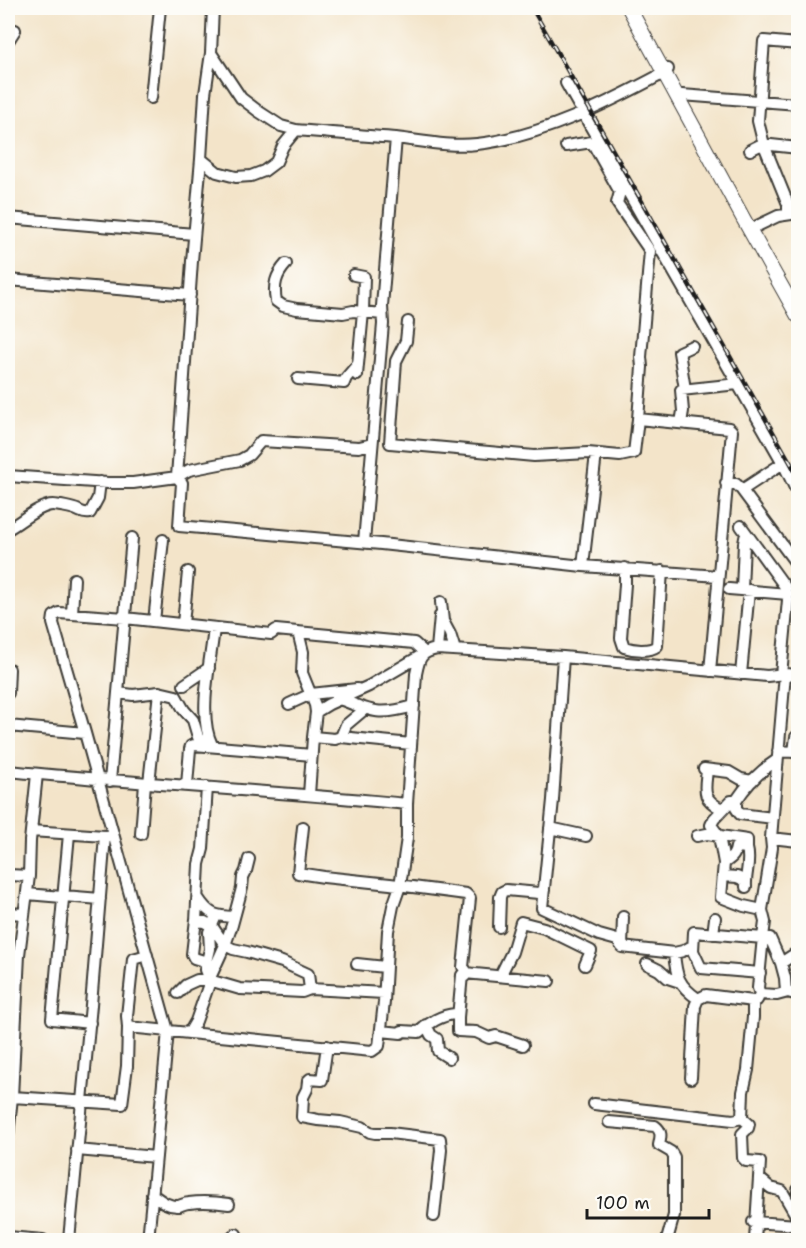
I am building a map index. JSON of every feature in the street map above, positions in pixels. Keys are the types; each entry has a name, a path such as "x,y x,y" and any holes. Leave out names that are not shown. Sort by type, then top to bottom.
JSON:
{"main road":[{"path":"629,8 749,220"},
{"path":"637,8 666,71 682,94 798,311"}],"street":[{"path":"151,98 160,8"},
{"path":"213,8 177,477 182,483 179,526 364,542 583,566 718,576"},
{"path":"8,41 15,30"},
{"path":"793,213 764,145 758,121 764,41 798,44"},
{"path":"211,53 241,98 281,126 296,130 439,143 475,144 507,139 540,129 591,110 666,71"},
{"path":"566,83 783,463 798,494"},
{"path":"682,94 798,104"},
{"path":"201,159 217,172 236,177 251,177 276,162 283,146 296,130"},
{"path":"364,542 396,138"},
{"path":"408,322 406,341 396,361 390,443 534,456 596,454 620,456 634,453 650,251 617,203 620,192 592,142 566,146"},
{"path":"750,150 764,145 798,148"},
{"path":"793,213 798,202"},
{"path":"749,220 793,213"},
{"path":"8,218 194,234"},
{"path":"286,264 276,277 275,285 276,301 283,306 324,312 343,313 353,310 382,314"},
{"path":"298,379 344,383 346,378 358,369 364,277 354,276"},
{"path":"8,280 190,296"},
{"path":"685,389 679,351 692,346"},
{"path":"681,423 681,390 738,384"},
{"path":"638,419 729,428 732,431 710,671"},
{"path":"8,476 133,483 177,477 189,470 240,460 249,455 261,441 359,447 372,444"},
{"path":"583,566 596,454"},
{"path":"742,490 783,463"},
{"path":"8,529 43,506 52,505 78,510 85,514 90,513 98,498 100,482"},
{"path":"726,483 736,484 742,490 798,566"},
{"path":"741,674 746,590 743,530 786,588 788,594 772,848 762,910 765,922 760,977 748,1070 742,1092 742,1118"},
{"path":"110,781 132,538"},
{"path":"154,621 163,540"},
{"path":"625,568 626,584 621,638 624,647 650,650 657,646 662,571"},
{"path":"183,624 188,572"},
{"path":"72,614 74,579"},
{"path":"729,589 788,594"},
{"path":"436,649 441,605 443,621 455,650"},
{"path":"148,1240 168,1031 109,835 98,780 53,623 54,616 59,613 271,634 276,630 414,643 423,654"},
{"path":"208,745 205,696 214,628"},
{"path":"298,632 303,652 302,673 316,712 309,795"},
{"path":"403,642 409,662"},
{"path":"316,712 364,688 428,650 436,649 563,657 767,676 798,675"},
{"path":"128,1027 372,1051 379,1046 388,931 395,885 402,873 408,838 407,804 416,674 423,654"},
{"path":"563,657 542,908 616,940 622,946 674,953 693,946"},
{"path":"184,686 209,668"},
{"path":"8,693 9,669"},
{"path":"289,704 311,694 364,688"},
{"path":"118,693 133,695 159,692 176,696 193,720 198,736 208,745"},
{"path":"141,834 159,692"},
{"path":"340,699 377,712 397,711 414,705"},
{"path":"341,737 346,725 365,709"},
{"path":"8,726 85,733"},
{"path":"313,737 335,739 341,737 411,744"},
{"path":"773,818 740,814 736,808 736,801 743,789 777,755 794,752 796,737 798,737"},
{"path":"187,786 191,746 195,745 312,755"},
{"path":"722,809 707,798 705,770 729,772 741,779 752,781"},
{"path":"8,771 407,804"},
{"path":"8,1136 13,973 27,894 37,774"},
{"path":"207,787 192,954 194,958 207,962"},
{"path":"736,801 730,801 711,825 719,836 724,863 721,897 762,910"},
{"path":"303,826 298,873 466,894 470,898 463,967 465,973"},
{"path":"550,828 586,836"},
{"path":"31,831 109,835"},
{"path":"69,834 52,1019 90,1023"},
{"path":"697,836 707,834 747,840 749,861 746,881"},
{"path":"69,1240 100,899 109,835"},
{"path":"771,838 798,841"},
{"path":"724,863 735,853 736,847 747,848"},
{"path":"189,1033 196,1021 209,980 225,945 249,858"},
{"path":"8,875 29,876"},
{"path":"723,876 737,877 746,881 768,876"},
{"path":"499,927 502,892 506,890 539,892 544,890"},
{"path":"27,894 100,899"},
{"path":"198,898 214,921 225,945 233,950 282,962 308,974 310,989"},
{"path":"8,913 24,914"},
{"path":"196,919 196,921 205,922 234,916"},
{"path":"622,946 623,917"},
{"path":"713,934 715,918"},
{"path":"209,980 205,970 214,921"},
{"path":"500,976 512,952 521,922 544,928 591,951 585,965"},
{"path":"568,940 576,924"},
{"path":"760,977 748,972 701,968 693,946 694,932 770,938 782,963 786,992"},
{"path":"782,963 798,952"},
{"path":"674,953 677,977 689,993 698,999"},
{"path":"10,1097 122,1104 127,1066 127,1016 133,959 147,955"},
{"path":"357,964 385,967"},
{"path":"647,964 668,978 680,982"},
{"path":"523,1045 496,1036 489,1038 476,1032 458,1031 462,975 465,976 465,973 549,981"},
{"path":"178,993 186,985 197,980 209,980 240,989 302,992 310,989 384,993"},
{"path":"690,1078 695,1005 698,999 706,995 756,998 786,992 798,995"},
{"path":"381,1031 418,1032 426,1025 447,1015 455,1014 458,1017"},
{"path":"426,1025 431,1035 437,1039 438,1051 449,1058"},
{"path":"327,1046 322,1080 310,1079 308,1081 303,1097 302,1117 340,1122 362,1127 370,1132 440,1139 441,1150 434,1216"},
{"path":"594,1104 733,1119 742,1118 749,1124 742,1134 742,1158 746,1161 760,1162 755,1240"},
{"path":"609,1122 655,1125 661,1133 659,1144 671,1152 674,1157 674,1215 667,1240"},
{"path":"77,1150 156,1157"},
{"path":"760,1179 771,1188 782,1191 797,1222"},
{"path":"797,1222 798,1190"},
{"path":"152,1194 161,1201 179,1206 187,1203 211,1202 229,1204"},
{"path":"755,1222 797,1222"},
{"path":"224,1240 229,1240 236,1234"},
{"path":"8,1237 43,1240"}],"railway":[{"path":"532,8 798,476"}]}
